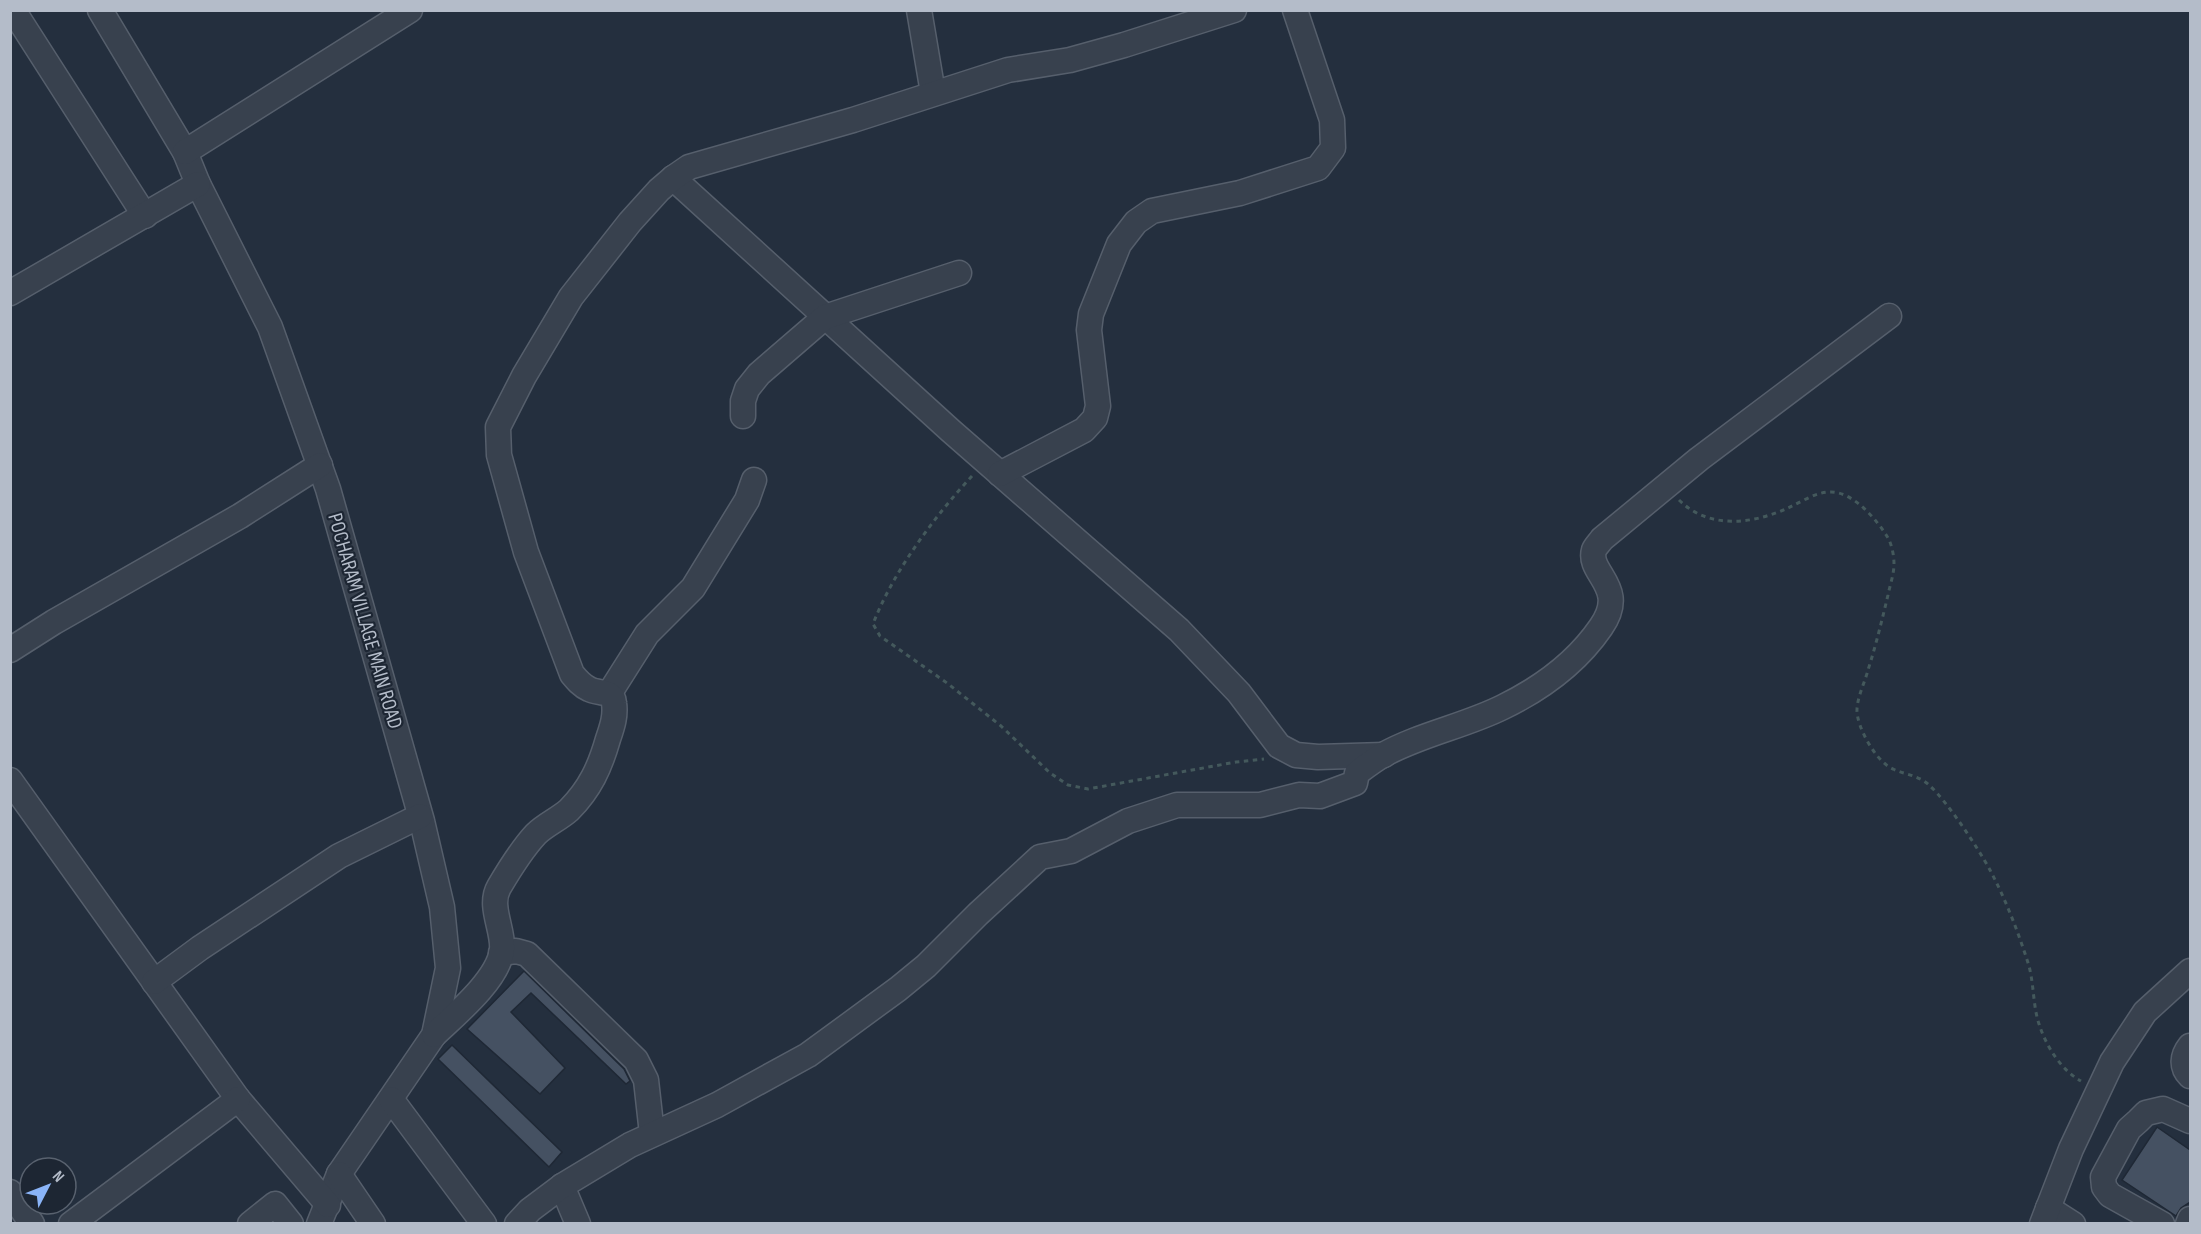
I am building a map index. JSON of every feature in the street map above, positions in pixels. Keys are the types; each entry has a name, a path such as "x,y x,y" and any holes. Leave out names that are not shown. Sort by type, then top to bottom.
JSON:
{"street":[{"path":"13,10 145,216"},
{"name":"POCHARAM VILLAGE MAIN ROAD","path":"100,10 185,152 198,184 270,327 328,489 420,816 442,907 448,968 435,1035 339,1174 323,1214"},
{"path":"185,152 410,10"},
{"path":"919,10 933,93"},
{"path":"435,1035 489,977 499,961 502,948 495,906 497,890 537,834 568,812 586,791 600,768 615,718 614,701 609,694 590,690 572,674 526,552 499,455 498,427 524,376 571,297 630,222 659,190 689,167 853,120 1008,70 1070,60 1234,10"},
{"path":"993,468 1084,430 1095,418 1098,406 1089,330 1091,314 1119,244 1136,222 1152,211 1240,194 1318,168 1333,148 1332,120 1295,10"},
{"path":"673,177 993,468 1179,630 1239,693 1279,746 1296,755 1318,758 1384,755"},
{"path":"10,293 198,184"},
{"path":"743,416 745,395 759,374 825,317 959,273"},
{"path":"517,1224 530,1209 562,1186 652,1134 717,1105 808,1055 926,966 1040,857 1071,851 1128,821 1177,806 1260,805 1299,795 1320,796 1354,783 1357,773 1384,755 1509,704 1539,687 1576,658 1607,619 1611,603 1610,591 1594,559 1594,550 1602,539 1664,487 1889,316"},
{"path":"10,650 54,622 240,516 320,465"},
{"path":"609,694 647,634 693,588 747,500 754,480"},
{"path":"10,780 323,1214"},
{"path":"154,982 209,942 339,856 420,816"},
{"path":"501,953 516,951 527,954 636,1060 646,1080 652,1134"},
{"path":"2073,1224 2045,1216 2071,1149 2112,1062 2145,1012 2190,971"},
{"path":"2190,1046 2184,1053 2183,1062 2190,1076"},
{"path":"71,1224 238,1099"},
{"path":"391,1099 484,1224"},
{"path":"2162,1224 2110,1195 2104,1187 2103,1177 2129,1129 2146,1113 2163,1109 2190,1121"},
{"path":"339,1174 373,1224"},
{"path":"562,1186 578,1224"},
{"path":"10,1192 32,1224"},
{"path":"250,1224 275,1204 291,1224"},
{"path":"2188,1224 2190,1219"}],"path":[{"path":"993,468 942,508 883,598 873,624 880,636 947,683 1001,726 1050,773 1068,785 1088,789 1236,762 1266,759"},
{"path":"1664,487 1688,509 1716,520 1726,521 1746,521 1773,514 1818,494 1832,491 1853,499 1871,515 1889,539 1894,566 1860,695 1857,710 1860,727 1872,748 1891,769 1918,777 1931,786 1990,869 2029,967 2039,1023 2047,1042 2058,1061 2072,1076 2099,1091"}],"building":[{"path":"524,971 624,1069 630,1081 626,1084 531,993 511,1012 565,1068 540,1094 467,1029"},
{"path":"452,1045 562,1152 549,1167 438,1059"},
{"path":"2157,1127 2190,1150 2190,1202 2181,1208 2176,1216 2122,1180"}]}
